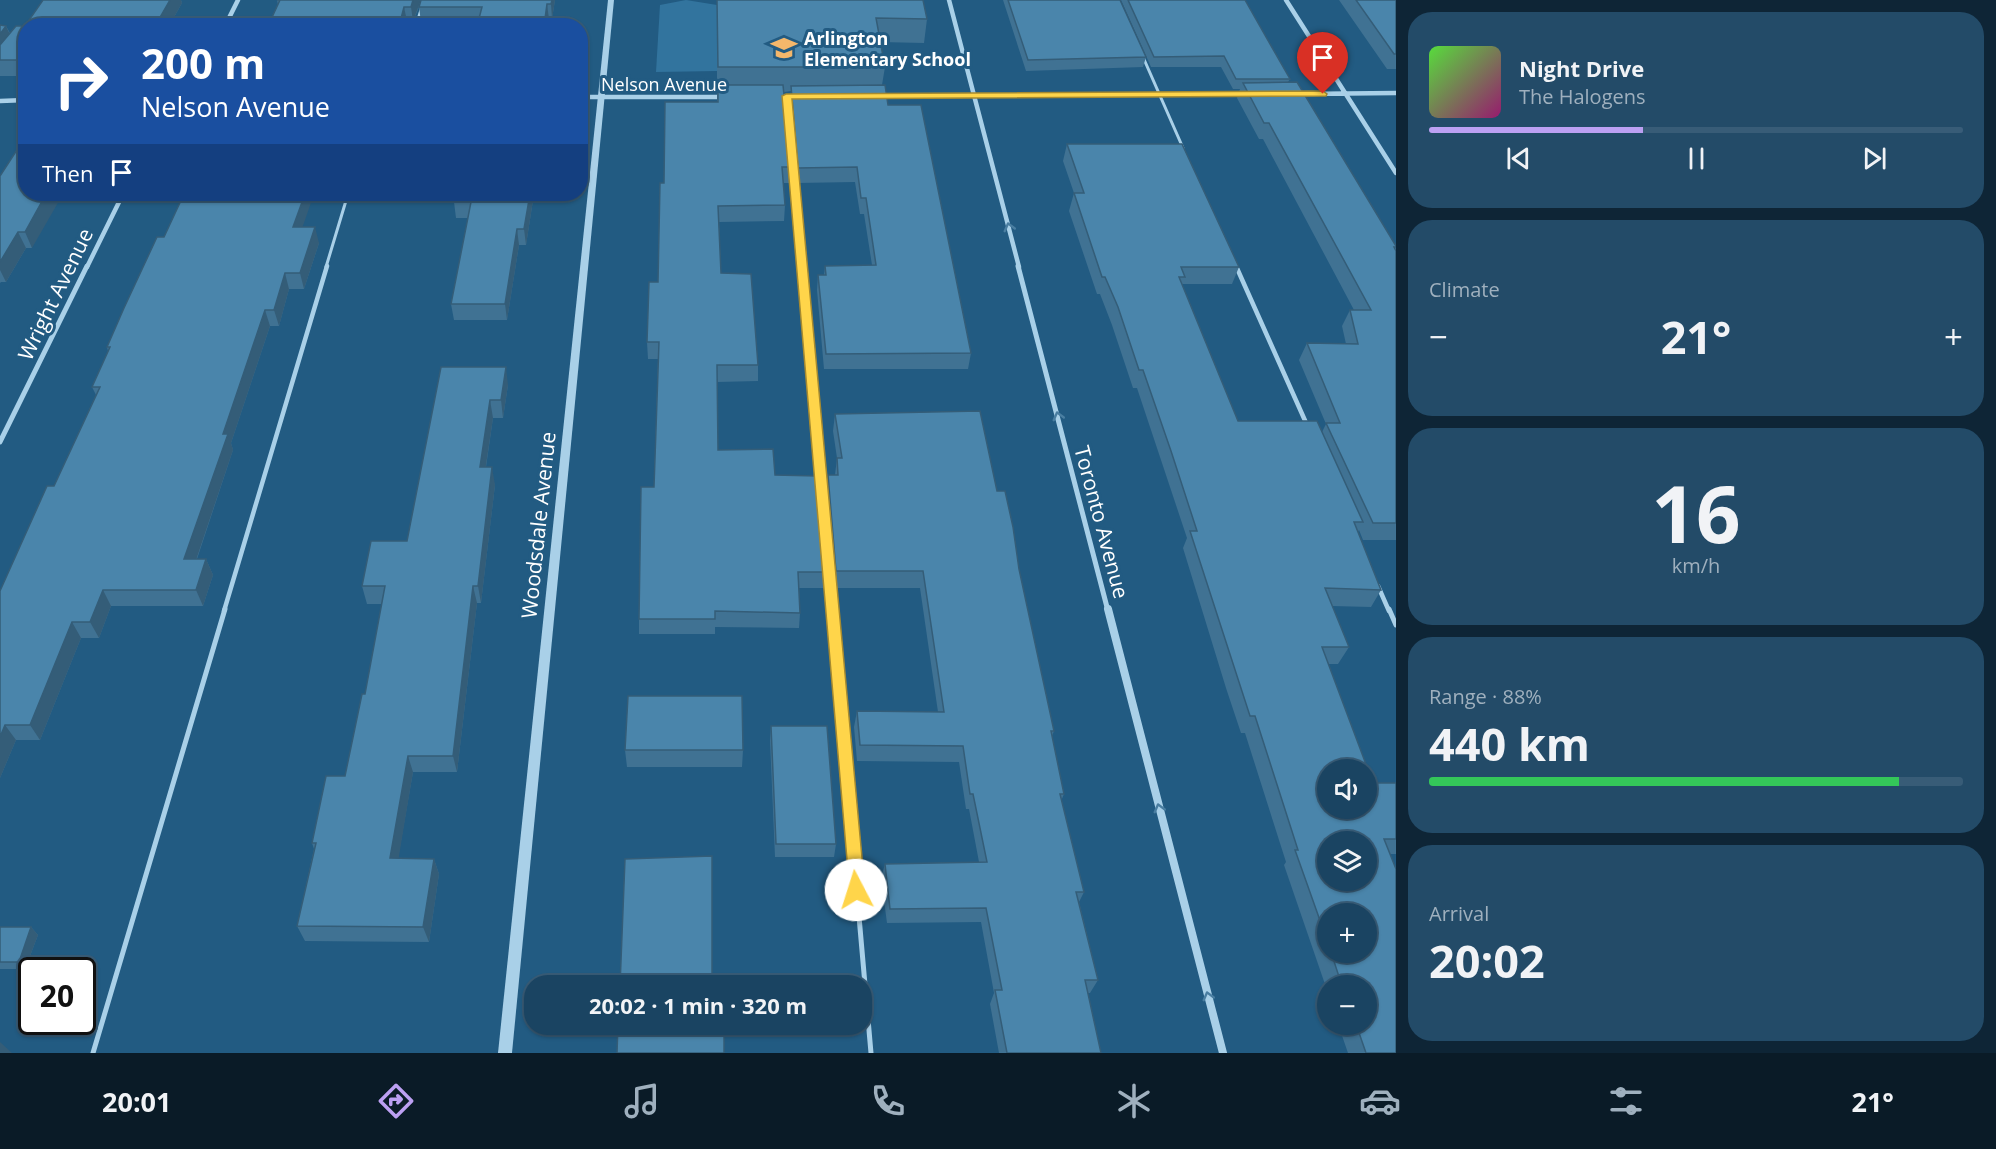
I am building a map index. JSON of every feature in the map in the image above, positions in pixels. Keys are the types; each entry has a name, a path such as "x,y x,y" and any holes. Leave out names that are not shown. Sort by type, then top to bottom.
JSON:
{"street":[{"path":"229,18 238,0"},
{"name":"Woodsdale Avenue","path":"505,1053 611,0"},
{"name":"Toronto Avenue","path":"949,0 1223,1053"},
{"path":"1286,0 1396,173"},
{"path":"1288,94 1396,93"},
{"path":"869,96 1253,94"},
{"path":"775,96 798,96"},
{"name":"Nelson Avenue","path":"588,98 729,97"},
{"path":"0,100 18,100"},
{"name":"Wright Avenue","path":"0,442 120,201"}],"lane":[{"path":"418,18 424,0"},
{"path":"1140,52 1184,149"},
{"path":"786,96 871,1053"},
{"path":"93,1053 346,201"},
{"path":"1232,257 1309,430"},
{"path":"1377,582 1396,625"}],"shaded area":[{"path":"686,0 717,5 717,71 656,72 660,5"}],"building":[{"path":"43,0 170,0 160,18 31,18"},
{"path":"280,0 413,0 411,7 404,7 401,18 272,18"},
{"path":"421,0 552,0 551,4 547,4 545,18 479,18 482,7 419,7"},
{"path":"717,0 923,0 927,19 876,18 885,67 718,67"},
{"path":"1008,0 1120,0 1146,57 1028,60"},
{"path":"1128,0 1245,0 1290,79 1236,79 1224,56 1154,57"},
{"path":"1356,0 1396,0 1396,54 1394,54"},
{"path":"0,25 6,26 0,34"},
{"path":"18,26 18,60 0,60 0,45"},
{"path":"1297,82 1396,246 1394,247 1396,251 1396,523 1373,523 1326,423 1340,423 1307,343 1358,344 1350,310 1371,310 1269,123 1264,123 1243,83"},
{"path":"718,85 783,85 791,167 782,167 785,205 718,206 721,273 751,274 758,365 717,365 718,450 773,449 775,475 818,476 827,572 798,572 800,613 715,611 715,619 639,619 641,487 654,487 659,342 647,342 649,282 658,282 660,183 664,183 665,102 718,102"},
{"path":"885,85 888,105 921,105 971,353 826,354 818,275 826,275 825,266 876,265 866,198 861,198 857,167 798,168 791,86"},
{"path":"1067,144 1182,144 1239,267 1181,267 1185,277 1179,277 1238,421 1317,421 1363,522 1354,522 1381,590 1325,588 1349,647 1322,647 1364,759 1317,759 1317,819 1377,819 1377,783 1396,783 1396,839 1384,839 1396,869 1396,1053 1366,1053 1360,1035 1377,1035 1377,975 1338,975 1335,963 1377,963 1377,903 1317,903 1317,912 1295,850 1298,850 1255,716 1250,716 1190,531 1197,531 1171,451 1143,370 1139,370 1118,307 1105,277 1102,277 1074,193 1084,193"},
{"path":"18,148 18,201 42,201 25,232 18,232 0,262 0,176"},
{"path":"181,201 302,201 293,227 315,227 300,273 285,273 274,310 265,310 223,434 228,434 184,559 206,559 196,590 103,590 90,622 72,622 30,725 5,725 0,737 0,591 47,486 54,486 100,387 92,387 124,308 157,237 164,237"},
{"path":"529,201 524,229 517,229 505,304 451,304 471,202 454,202"},
{"path":"441,367 506,367 501,400 490,400 480,467 492,467 478,586 473,586 453,756 408,756 390,858 434,859 423,927 297,926 316,843 312,843 326,776 345,776 362,694 365,694 385,586 362,586 371,541 407,541"},
{"path":"980,411 997,491 1005,491 1019,569 1054,731 1051,731 1064,794 1060,794 1084,892 1076,892 1098,980 1085,980 1101,1053 1007,1053 995,990 1002,990 986,908 890,909 885,864 987,862 973,794 970,794 963,746 860,745 857,711 944,712 923,571 836,571 828,475 838,475 837,458 842,458 835,414"},
{"path":"628,696 742,696 743,750 625,750"},
{"path":"771,726 827,726 836,844 776,844"},
{"path":"712,856 712,975 620,975 625,859"},
{"path":"0,927 31,927 18,962 0,962"},
{"path":"618,1035 724,1035 724,1053 617,1053"}],"place":[{"name":"Arlington Elementary School","path":"784,48"}],"route":[{"path":"856,890 786,96 1323,94"}]}
